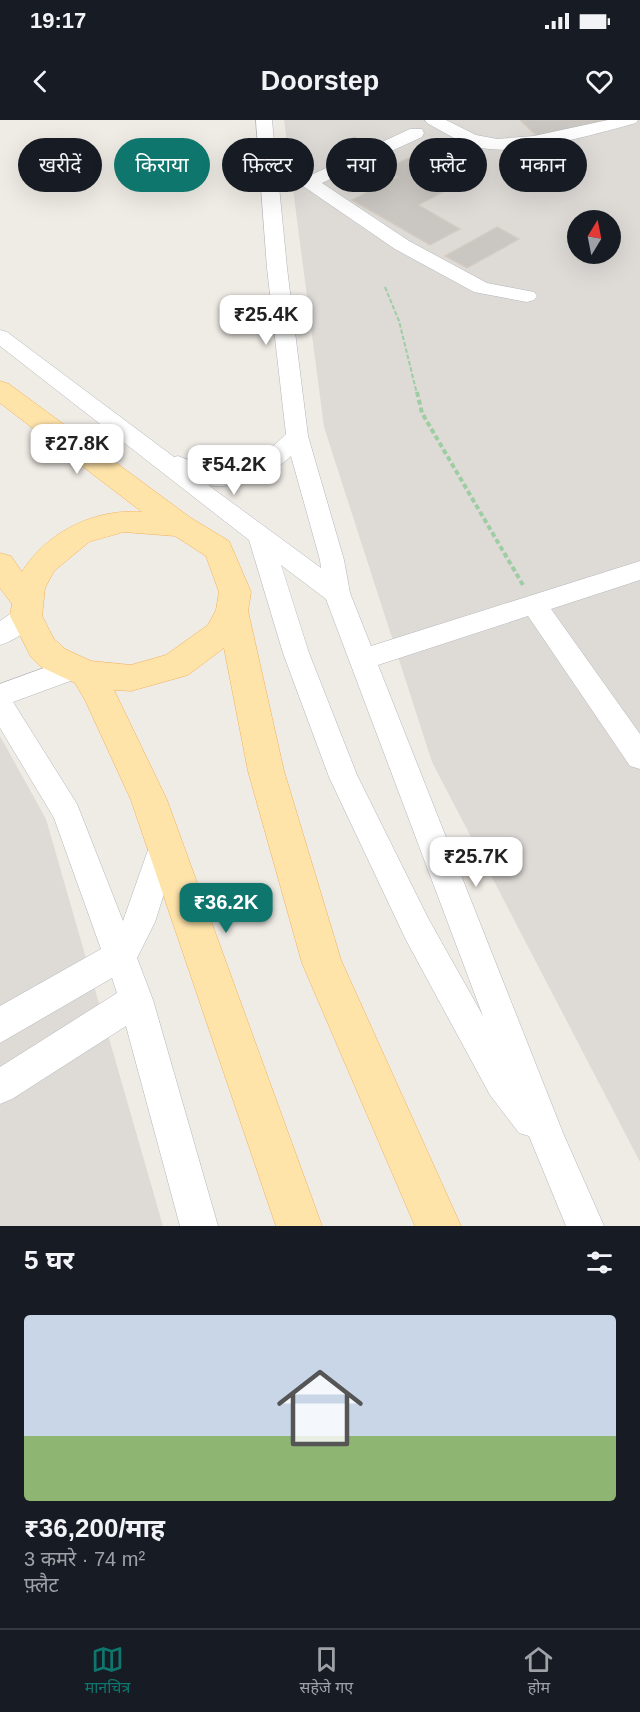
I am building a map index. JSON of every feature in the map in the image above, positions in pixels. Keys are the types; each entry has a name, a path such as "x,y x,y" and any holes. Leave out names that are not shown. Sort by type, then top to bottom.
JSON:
{"main road":[{"path":"0,390 181,526 218,549 235,592 232,611 219,634 176,666 131,678 80,671 53,658 42,648 27,609 0,564"},
{"path":"27,609 29,588 43,563 79,534 124,521 181,526"},
{"path":"232,611 266,771 322,963 438,1226"},
{"path":"80,671 99,693 149,800 299,1226"}],"street":[{"path":"264,120 266,138"},
{"path":"433,120 476,141 492,144 526,142 630,120"},
{"path":"314,180 416,134"},
{"path":"314,185 402,245 481,288 527,296"},
{"path":"270,192 297,436 332,560 337,593 548,1140 585,1226"},
{"path":"0,336 260,537 337,593"},
{"path":"155,454 197,473 224,478 256,469 276,458 297,436"},
{"path":"260,537 297,653 348,787 417,929 502,1083 548,1140"},
{"path":"364,658 640,570"},
{"path":"534,604 640,757"},
{"path":"0,635 27,609"},
{"path":"0,695 80,671"},
{"path":"0,704 67,813 136,1000 199,1226"},
{"path":"0,1026 121,955 139,922 164,846"},
{"path":"0,1087 136,1000"}],"path":[{"path":"385,287 399,321 422,413 534,604"}],"shaded area":[{"path":"284,120 640,120 640,1162 432,762 324,427 293,192 314,192 314,138 286,138"},
{"path":"0,736 46,819 163,1226 0,1226"}],"building":[{"path":"520,120 615,120 537,136"},
{"path":"409,158 409,192 443,192 418,205 460,229 430,245 352,200 368,192 397,192 397,164"},
{"path":"497,227 519,239 467,268 445,256"}]}
